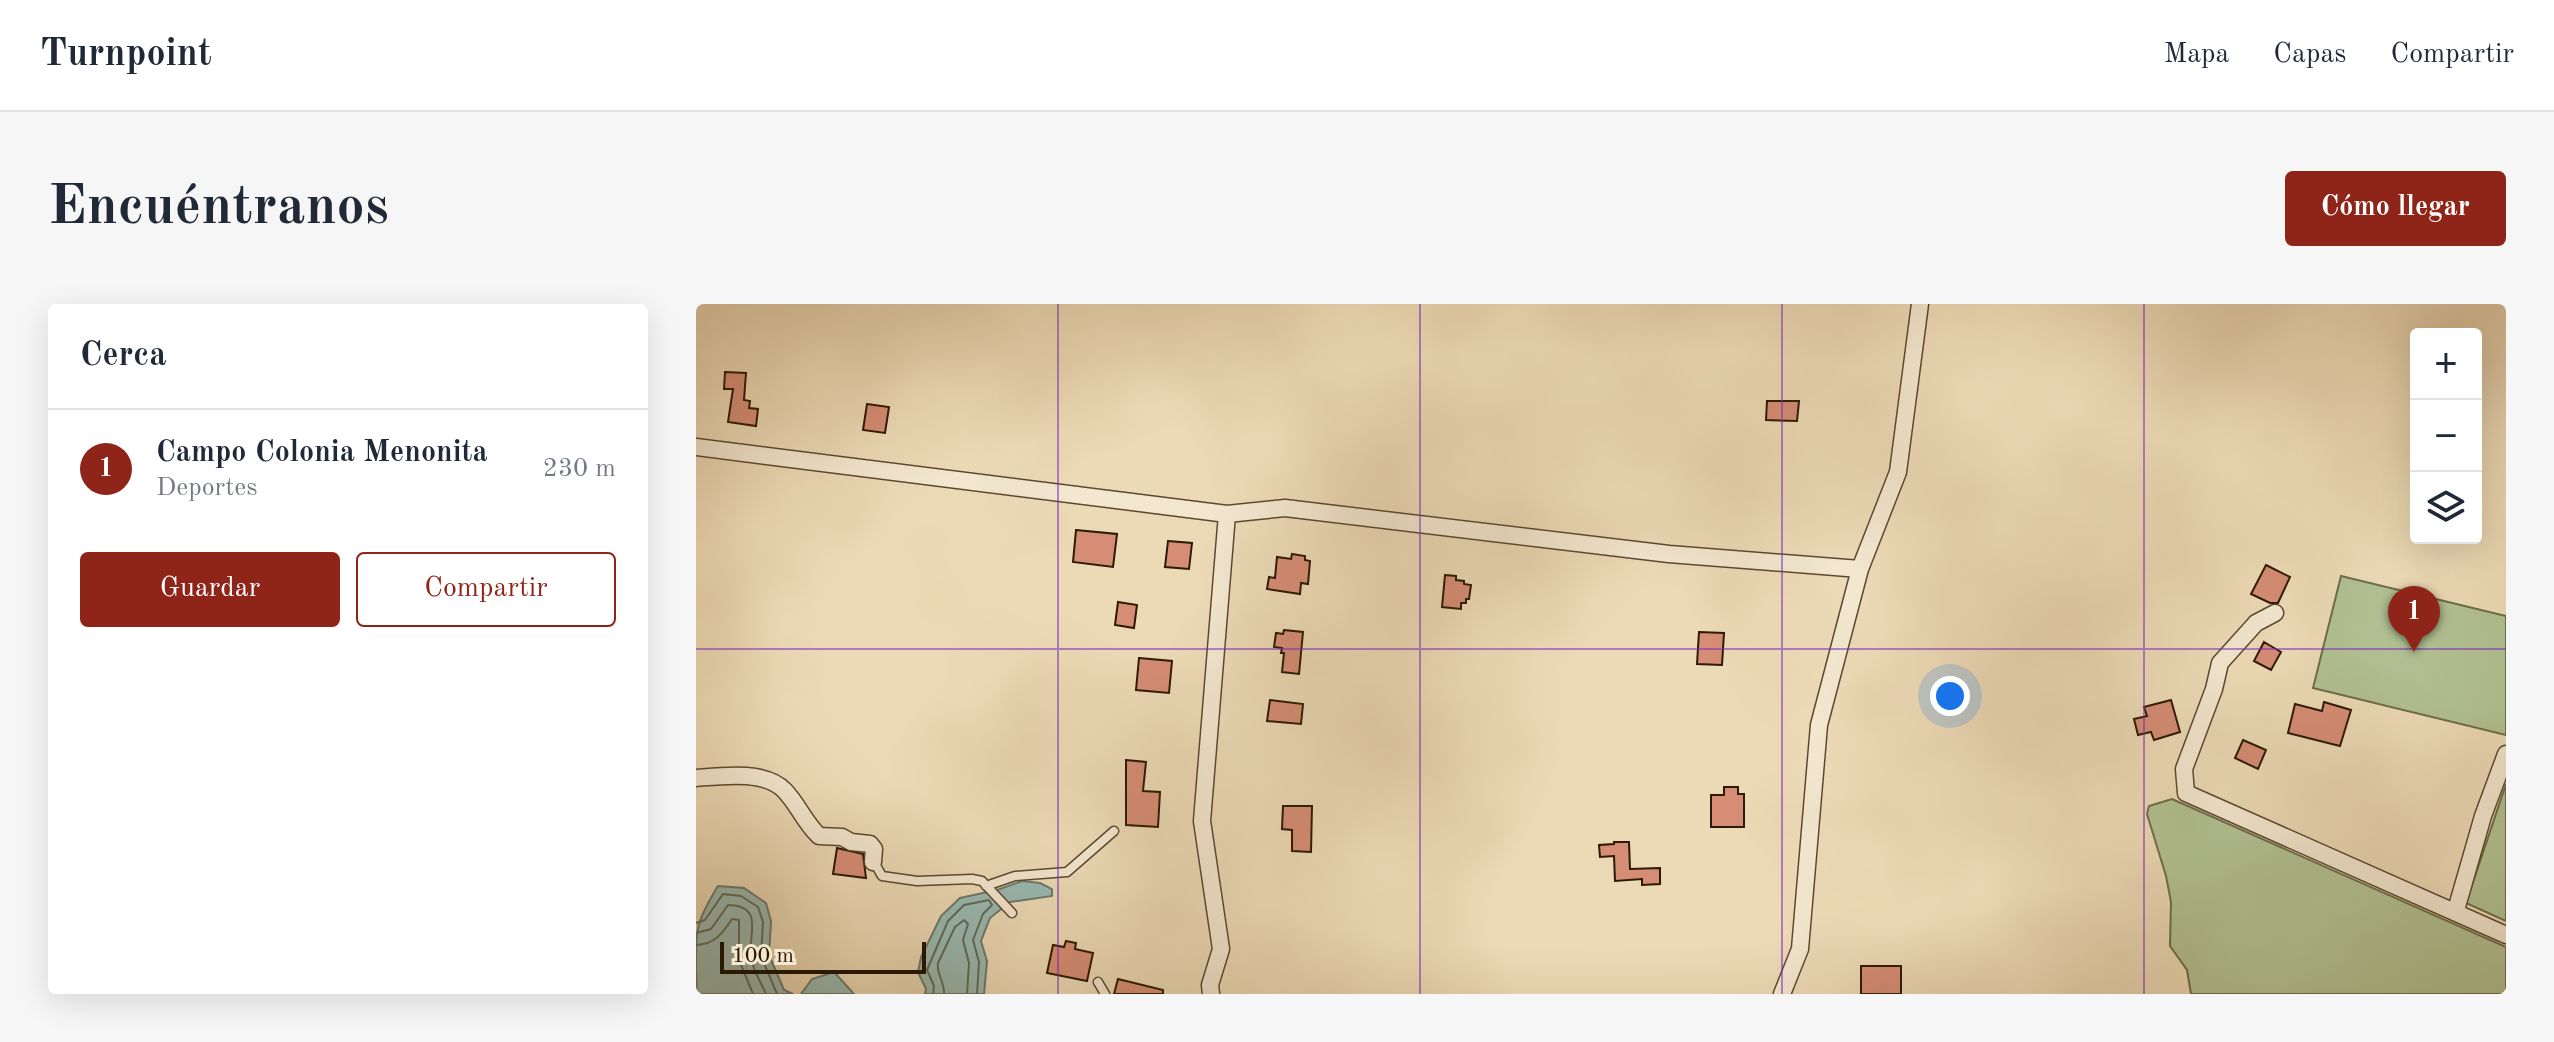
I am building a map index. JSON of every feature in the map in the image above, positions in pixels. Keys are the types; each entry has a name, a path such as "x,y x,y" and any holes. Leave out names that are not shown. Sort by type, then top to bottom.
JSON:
{"street":[{"path":"1782,994 1800,949 1819,725 1860,569 1898,472 1920,304"},
{"path":"696,447 1227,514 1285,508 1669,554 1860,569"},
{"path":"1211,994 1210,985 1221,949 1202,821 1227,514"},
{"path":"2275,613 2256,623 2220,663 2214,689 2184,769 2186,793 2456,910 2506,935"},
{"path":"2456,910 2483,816 2506,754"},
{"path":"696,778 760,777 782,787 806,823 819,836 842,837 851,842 870,844 874,849 873,862"}],"lane":[{"path":"988,888 1015,876 1067,872 1114,831"},
{"path":"873,862 882,876 917,881 982,881 1012,913"},
{"path":"1098,982 1105,994"}],"green space":[{"path":"2341,576 2506,616 2506,735 2313,688"},
{"path":"2506,784 2506,921 2466,903"},
{"path":"2172,799 2506,947 2506,994 2191,994 2187,970 2170,946 2171,902 2147,814 2149,806"}],"water":[{"path":"1022,881 1040,883 1052,889 1052,896 1010,902 990,918 981,941 987,961 984,994 925,994 926,989 918,972 921,957 941,916 960,898"},
{"path":"718,886 744,888 766,903 771,921 769,955 784,990 793,994 696,994 699,925"},
{"path":"834,972 854,994 801,994 812,979"}],"building":[{"path":"725,372 746,373 744,400 750,401 749,408 758,409 756,426 728,422 733,389 724,389"},
{"path":"1767,401 1799,401 1797,421 1766,420"},
{"path":"867,404 889,407 885,433 863,430"},
{"path":"1076,530 1117,534 1113,567 1073,562"},
{"path":"1168,541 1192,543 1189,569 1165,567"},
{"path":"1292,554 1305,556 1305,560 1310,561 1308,584 1301,583 1300,594 1267,589 1269,577 1275,578 1277,557 1291,559"},
{"path":"2266,565 2290,577 2278,603 2270,603 2251,594"},
{"path":"1445,575 1456,576 1456,580 1471,585 1469,599 1461,603 1461,609 1442,607"},
{"path":"1118,602 1137,605 1134,628 1115,625"},
{"path":"1284,630 1303,632 1299,674 1282,672 1284,653 1281,653 1282,648 1274,647 1276,633 1283,634"},
{"path":"1699,632 1724,633 1722,665 1697,664"},
{"path":"2264,642 2281,652 2271,670 2254,661"},
{"path":"1139,658 1172,661 1169,693 1136,690"},
{"path":"1270,700 1303,704 1301,724 1267,721"},
{"path":"2171,700 2180,732 2154,740 2151,732 2138,735 2134,719 2147,716 2144,707"},
{"path":"2324,702 2351,710 2340,746 2288,733 2295,704 2322,711"},
{"path":"2243,740 2266,750 2258,769 2235,758"},
{"path":"1126,760 1146,762 1143,791 1160,792 1158,827 1126,825"},
{"path":"1724,787 1738,787 1738,794 1744,794 1744,827 1711,827 1711,795 1724,795"},
{"path":"1283,806 1312,806 1311,852 1292,851 1292,830 1282,829"},
{"path":"1629,842 1630,869 1660,868 1660,884 1642,885 1642,879 1615,881 1614,856 1600,857 1599,845"},
{"path":"837,848 863,854 866,878 833,874"},
{"path":"1066,941 1076,943 1075,949 1093,953 1087,981 1047,973 1053,945 1064,947"},
{"path":"1861,966 1901,966 1901,994 1861,994"},
{"path":"1118,979 1163,990 1163,994 1114,994"}],"place":[{"name":"Campo Colonia Menonita","path":"2414,652"}]}
